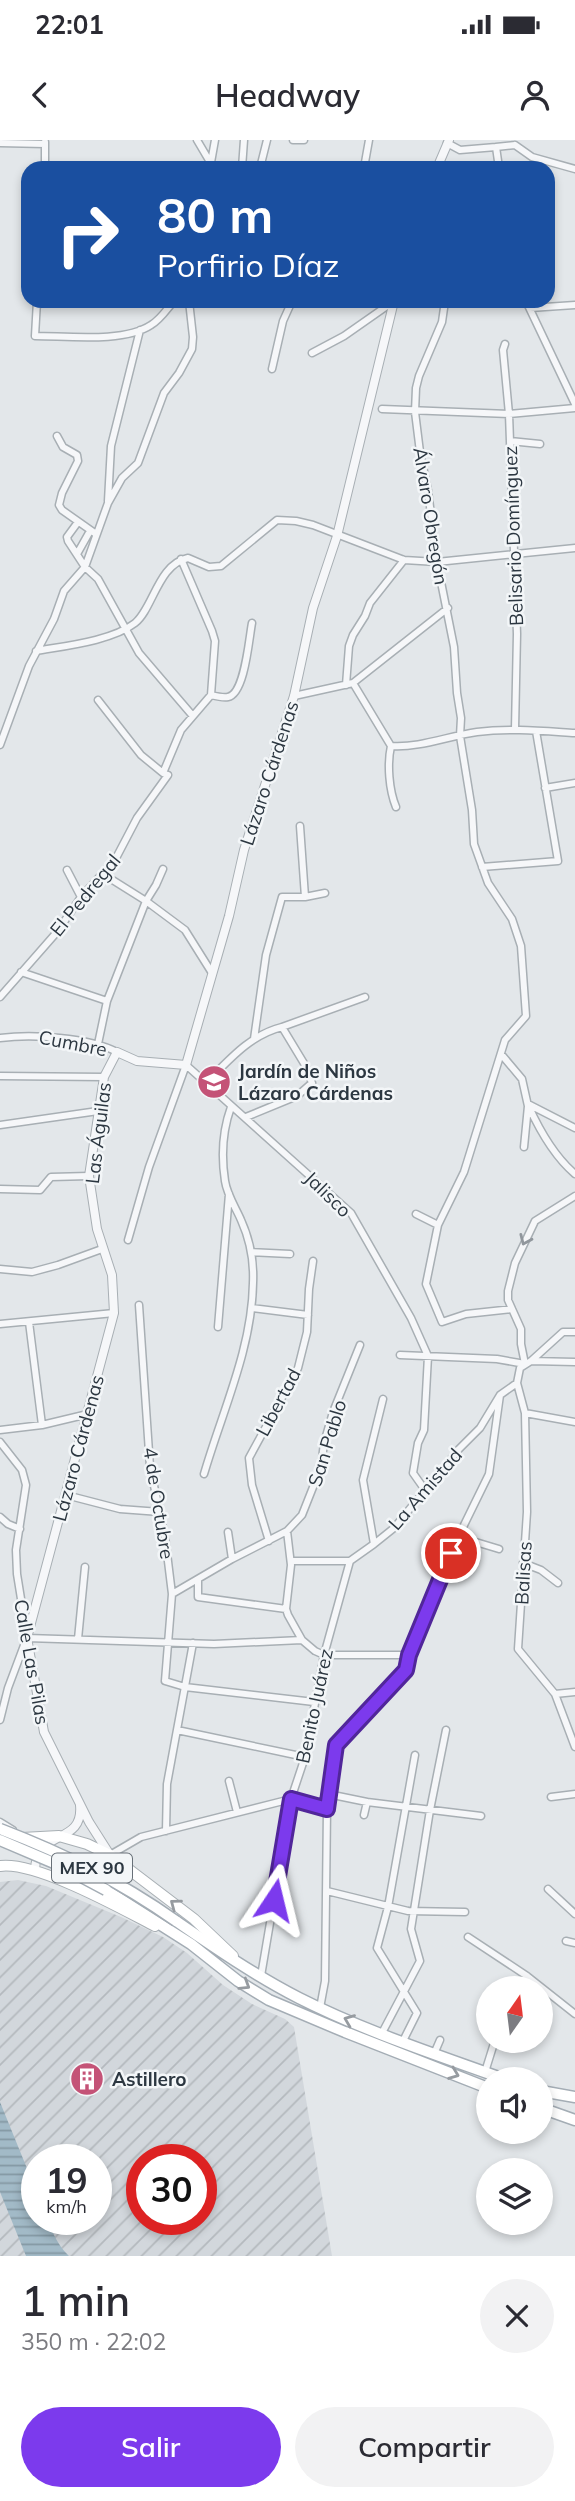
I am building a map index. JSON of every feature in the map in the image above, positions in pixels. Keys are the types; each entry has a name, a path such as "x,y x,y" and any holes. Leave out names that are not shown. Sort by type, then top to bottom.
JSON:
{"main road":[{"name":"MEX 90","path":"0,1829 54,1849 96,1870 244,1966"},
{"path":"0,1842 59,1836 87,1844 110,1855 194,1919 244,1966 299,1998 476,2069"},
{"name":"MEX 90","path":"0,1842 61,1866 191,1944"},
{"path":"4,1866 35,1870 108,1902 191,1944 238,1981 292,2011 476,2083"},
{"path":"292,2011 299,1998"},
{"path":"553,2093 575,2097"},
{"path":"553,2112 575,2120"}],"street":[{"path":"197,140 208,161"},
{"path":"211,161 215,140"},
{"path":"243,161 244,140"},
{"path":"262,161 267,140"},
{"path":"293,140 304,140"},
{"path":"365,161 369,140"},
{"path":"440,161 448,141 460,150 516,143 543,161"},
{"path":"0,143 45,142 45,161"},
{"path":"496,147 498,161"},
{"path":"555,164 575,169"},
{"path":"555,306 575,305"},
{"path":"37,308 35,336 97,336 141,330 153,324 167,308"},
{"path":"76,554 93,532 122,478 138,463 164,393 192,349 190,308"},
{"path":"272,369 283,321 289,308"},
{"path":"312,353 338,340 384,308"},
{"name":"Lázaro Cárdenas","path":"128,1240 149,1167 186,1065 229,916 244,850 294,696 313,608 337,536 392,308"},
{"name":"Álvaro Obregón","path":"445,308 442,322 419,376 415,412 437,562 454,647 461,718 460,736 472,810 474,844 488,883 512,919 521,946 526,1016 508,1034 464,1172 438,1226 426,1284 442,1322 466,1314 512,1309"},
{"path":"382,409 509,414 575,406 530,308"},
{"path":"108,503 111,446 141,330"},
{"name":"Belisario Domínguez","path":"505,344 503,349 509,414 517,634 515,729"},
{"path":"57,436 63,447 78,455 78,461 59,499 62,510 93,532"},
{"path":"510,441 540,444"},
{"path":"36,651 73,645 126,629 139,619 161,580 181,559 188,558 209,567 221,566 277,520 313,525 404,560 437,562 575,548"},
{"path":"78,522 67,537 76,554 103,587 139,653 192,715"},
{"path":"0,746 36,651 54,620 64,590 85,567 93,532"},
{"path":"181,559 215,641 211,695 228,698 236,693 243,677 252,622"},
{"path":"396,807 391,787 391,746 349,684 349,646 370,603 404,560"},
{"path":"294,696 349,684 448,608"},
{"name":"El Pedregal","path":"0,997 57,932 81,897 122,849 137,818 168,775 163,773 181,730 211,695"},
{"path":"98,700 141,755 163,773"},
{"path":"391,746 406,747 515,729 575,733"},
{"path":"482,867 558,861 536,731"},
{"path":"545,788 575,783"},
{"path":"300,827 305,897"},
{"path":"98,1044 107,1001 146,901 163,869"},
{"path":"67,870 81,897"},
{"path":"103,874 185,930 212,973"},
{"path":"254,1039 266,954 282,897 325,894"},
{"path":"21,972 107,1001"},
{"path":"206,1083 254,1039 365,997"},
{"path":"246,1117 297,1096 312,1083 305,1065 282,1027"},
{"name":"Cumbre","path":"0,1038 28,1035 98,1044 137,1061 186,1065"},
{"name":"Las Águilas","path":"104,1253 97,1229 89,1176 104,1077 117,1052"},
{"path":"501,1054 522,1079 528,1105 539,1130 565,1166 575,1174"},
{"name":"Jalisco","path":"186,1065 351,1213 411,1318 428,1356"},
{"path":"0,1076 104,1077"},
{"path":"528,1105 575,1128"},
{"path":"524,1147 528,1105"},
{"path":"204,1475 248,1335 252,1308 254,1280 251,1252 243,1224 225,1181 223,1129 231,1107"},
{"path":"0,1125 97,1111"},
{"path":"0,1189 40,1190 51,1177 89,1176"},
{"path":"218,1327 229,1192"},
{"path":"528,1362 520,1344 521,1329 508,1300 515,1263 530,1229 540,1216 575,1196"},
{"path":"416,1214 438,1226"},
{"path":"251,1252 290,1254"},
{"path":"0,1269 32,1272 104,1253"},
{"name":"Lázaro Cárdenas","path":"27,1638 114,1313 112,1275 104,1253"},
{"name":"Libertad","path":"269,1541 252,1485 249,1458 298,1368 307,1332 313,1261"},
{"name":"4 de Octubre","path":"139,1305 150,1467 160,1512 172,1594 165,1681 185,1687"},
{"path":"252,1308 308,1315"},
{"path":"0,1324 114,1313"},
{"path":"29,1322 42,1425"},
{"path":"320,2008 325,1981 327,1809 336,1745 406,1670 409,1655 443,1568 489,1474 500,1395 517,1383 520,1368 563,1332 575,1332"},
{"name":"San Pablo","path":"172,1594 287,1531 302,1515 321,1466 332,1412 360,1345"},
{"path":"400,1355 575,1362"},
{"path":"425,1490 412,1473 418,1443 424,1430 428,1356"},
{"name":"Balisas","path":"517,1383 525,1413 527,1512 518,1649 555,1694 575,1748"},
{"name":"La Amistad","path":"350,1561 394,1528 459,1449 480,1428 500,1395"},
{"path":"374,1544 363,1480 383,1399"},
{"path":"525,1413 575,1422"},
{"path":"0,1430 42,1425 88,1414"},
{"name":"Calle Las Pilas","path":"0,1442 22,1470 26,1485 16,1550 17,1574 44,1732 89,1822 110,1855"},
{"path":"66,1495 120,1509 160,1512"},
{"path":"0,1517 20,1529"},
{"path":"287,1531 291,1583 286,1609 302,1640 324,1655 409,1655"},
{"path":"228,1532 232,1559"},
{"path":"458,1537 499,1549"},
{"path":"291,1561 350,1561"},
{"name":"Benito Juárez","path":"261,1976 291,1799 305,1757 324,1655 350,1561"},
{"path":"523,1563 541,1570 558,1583"},
{"path":"78,1639 85,1567"},
{"path":"198,1580 198,1597 286,1609"},
{"path":"0,1720 4,1688 27,1638 168,1643 302,1640"},
{"path":"166,1831 167,1784 193,1643"},
{"path":"185,1687 314,1702"},
{"path":"555,1694 575,1692"},
{"path":"177,1730 305,1757"},
{"path":"382,2033 420,1961 412,1938 413,1911 446,1730"},
{"path":"403,2041 417,2012 377,1948 388,1907 415,1755"},
{"path":"229,1781 237,1812"},
{"path":"328,1794 367,1802 481,1816"},
{"path":"551,1797 575,1794"},
{"path":"35,1870 35,1858 39,1851 59,1836 73,1831 80,1821 79,1799"},
{"path":"110,1855 141,1837 291,1799 327,1809"},
{"path":"364,1815 367,1802"},
{"path":"0,1822 39,1851"},
{"path":"548,1889 575,1914"},
{"path":"327,1891 413,1911 465,1912"},
{"path":"468,1937 527,1976"},
{"path":"566,1941 575,1943"},
{"path":"553,1997 575,2014"},
{"path":"434,2054 440,2040"}],"shaded area":[{"path":"18,1880 46,1886 163,1937 187,1953 223,1985 252,2004 285,2019 294,2027 332,2256 69,2256 63,2251 25,2251 26,2256 0,2256 0,1882"}],"water":[{"path":"0,2102 21,2154 21,2235 54,2235 69,2256 26,2256 0,2192"}],"place":[{"name":"Jardín de Niños Lázaro Cárdenas","path":"214,1082"},
{"name":"Astillero","path":"87,2079"}],"route":[{"path":"274,1900 291,1799 327,1809 336,1745 406,1670 409,1655 451,1553"}]}
